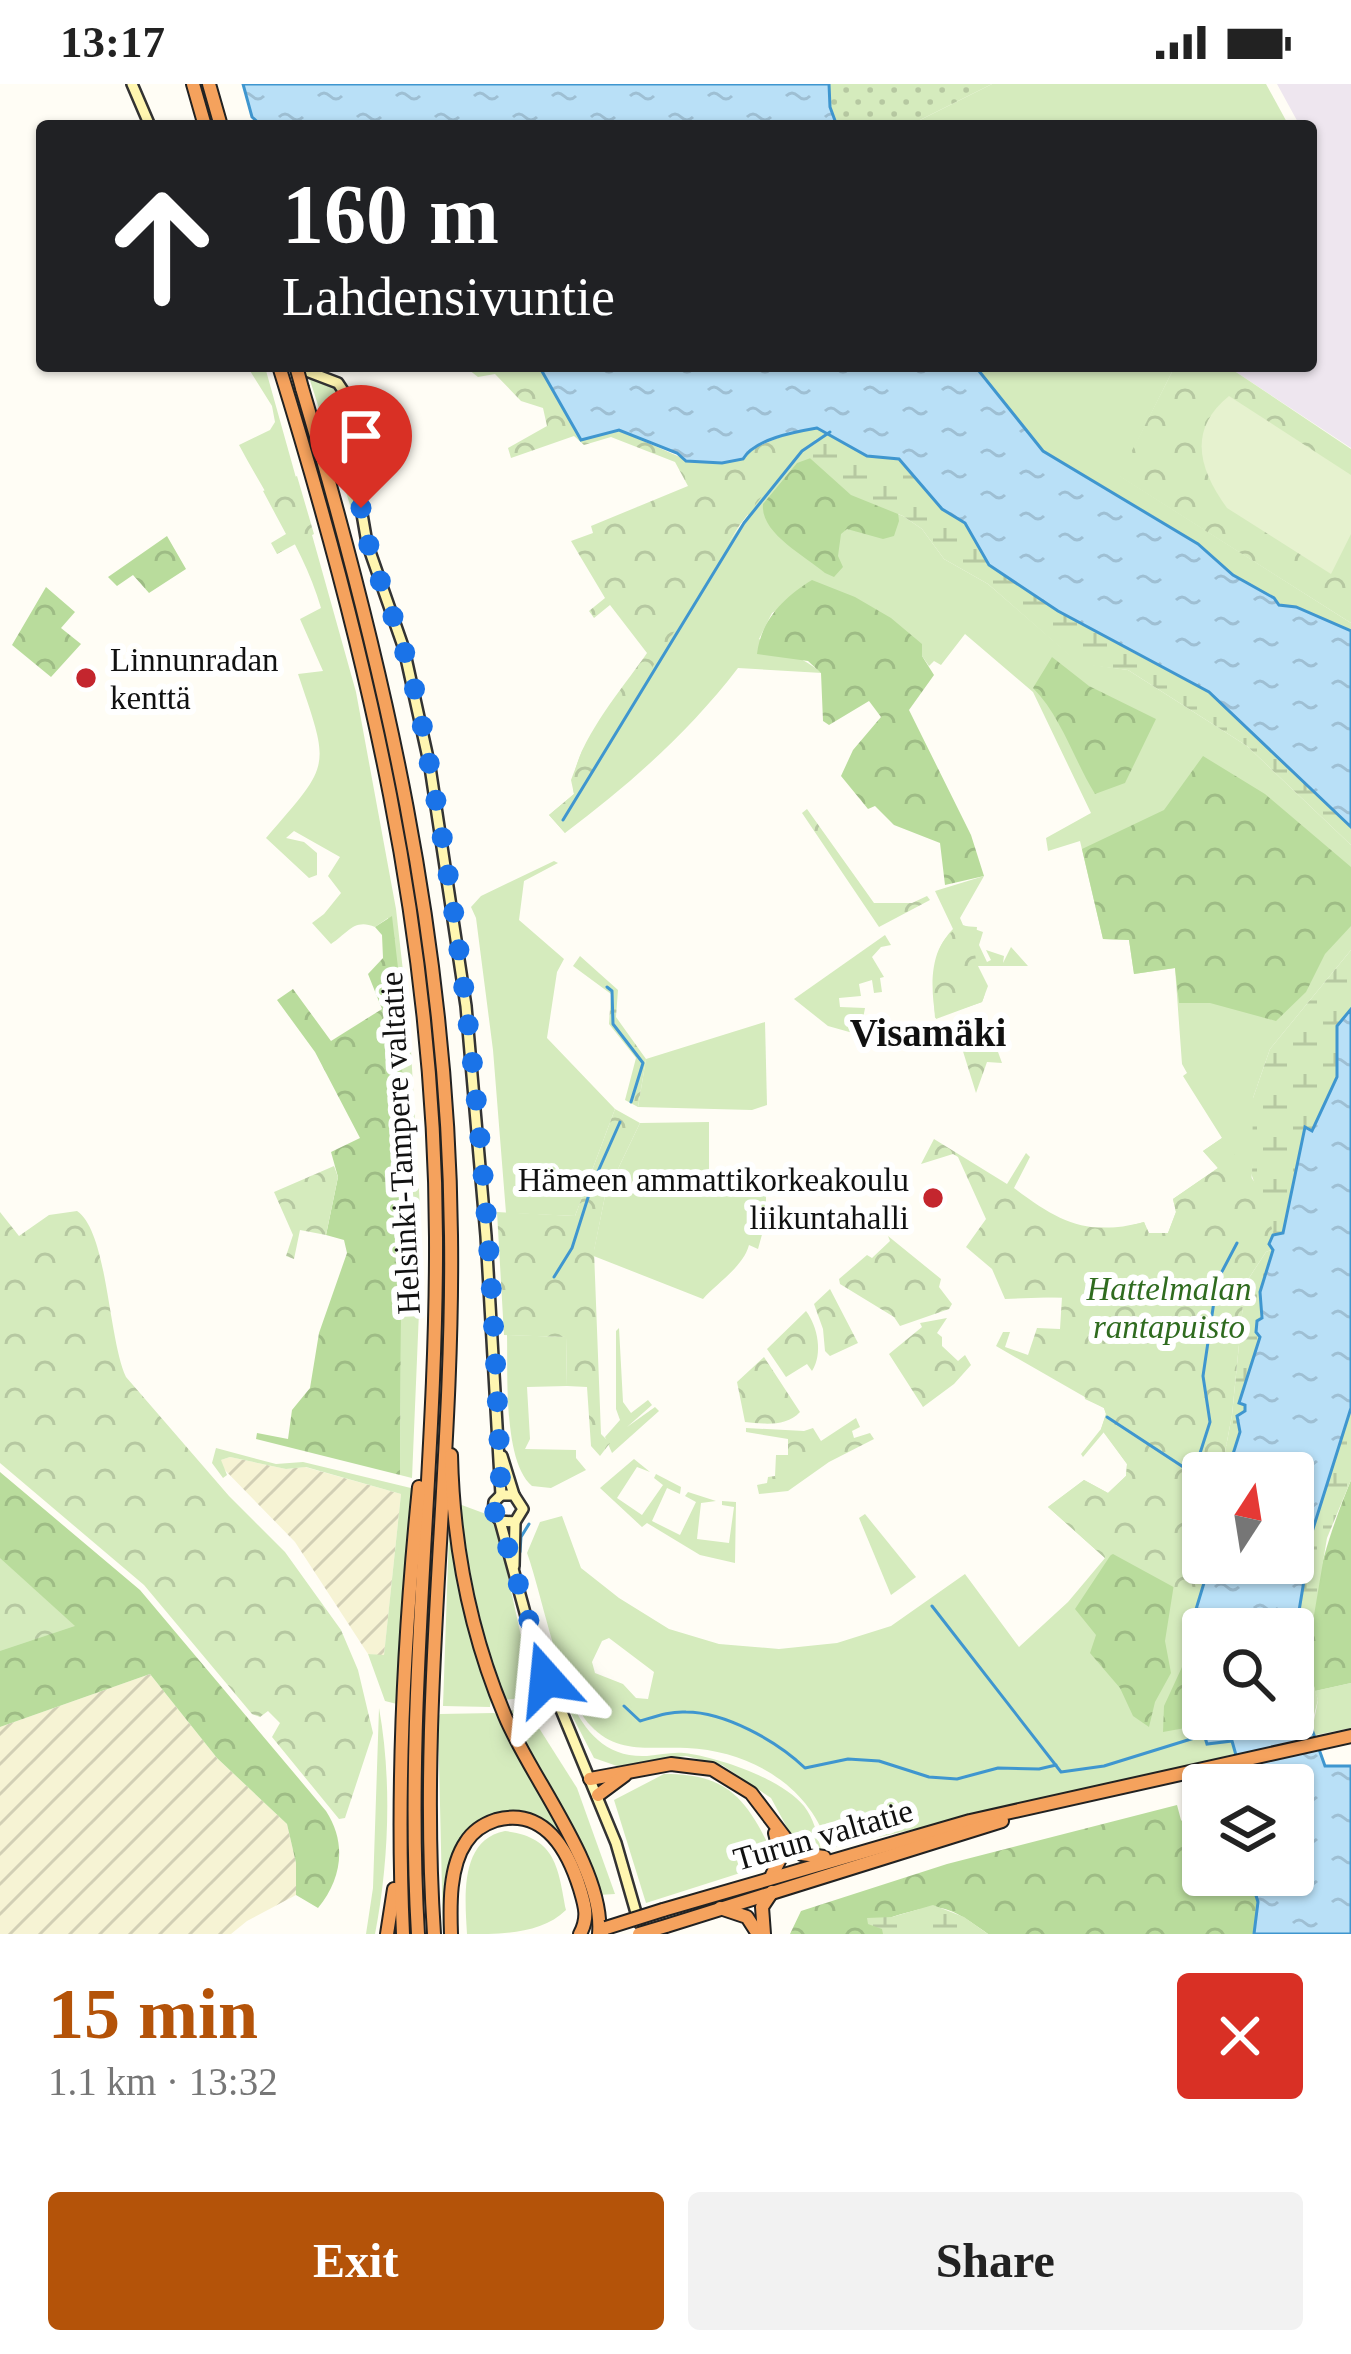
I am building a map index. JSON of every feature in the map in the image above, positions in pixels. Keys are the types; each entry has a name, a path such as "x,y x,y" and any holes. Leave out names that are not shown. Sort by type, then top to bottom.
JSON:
{"highway":[{"path":"193,84 204,120"},
{"path":"208,84 219,120"},
{"name":"Helsinki-Tampere valtatie","path":"295,372 375,644 407,791 428,920 449,1148 448,1394 430,1696 434,1934"},
{"name":"Helsinki-Tampere valtatie","path":"281,373 356,629 392,795 410,901 434,1149 436,1326 414,1776 418,1934"},
{"path":"448,1394 457,1534 480,1650 520,1749 578,1852 596,1925"},
{"path":"404,1934 399,1773 407,1607 430,1421"},
{"name":"Turun valtatie","path":"596,1925 970,1821 1345,1738"},
{"path":"590,1779 671,1764 712,1769 751,1793 795,1850 831,1858"},
{"path":"598,1795 625,1775"},
{"name":"Turun valtatie","path":"640,1934 1078,1798"},
{"path":"451,1934 453,1880 463,1846 488,1823 518,1818 542,1826 566,1853 586,1908 586,1922 596,1925"},
{"path":"772,1821 781,1854 772,1875"},
{"path":"387,1934 400,1865"},
{"path":"761,1934 763,1907 772,1892"},
{"path":"719,1908 747,1917 761,1934"}],"main road":[{"path":"133,84 148,120"},
{"path":"314,372 344,388 354,405 367,543 404,649 430,767 466,1006 500,1451 501,1495 493,1507 546,1679 623,1862 640,1934"},
{"path":"500,1451 514,1495 523,1506 515,1522 514,1572"},
{"path":"501,1495 514,1495"},
{"path":"500,1521 515,1522"}],"shaded area":[{"path":"1277,84 1351,84 1351,448 1236,372 1317,372 1317,120 1297,120"},
{"path":"230,1457 286,1469 305,1467 401,1494 384,1656 368,1654 295,1542 220,1465"},
{"path":"150,1674 217,1758 287,1824 296,1863 296,1895 231,1934 0,1934 0,1727"}],"green space":[{"path":"829,84 992,84 920,120 835,120"},
{"path":"992,84 1266,84 1286,120 920,120"},
{"path":"251,372 266,372 356,692 396,909 410,1033 420,1208 412,1478 400,1475 407,1217 400,985 388,918 375,927 356,926 331,944 312,923 341,893 328,876 340,857 294,831 286,838 304,842 317,853 317,875 309,878 266,838 314,778 319,748 298,674 323,671 300,619 321,608 314,587 239,445 270,430 275,422 272,406"},
{"path":"472,372 542,372 581,440 619,430 691,462 746,458 748,450 817,428 815,438 739,526 602,749 565,833 549,815 574,794 578,760 587,741 647,653 610,605 594,618 589,611 605,598 571,541 593,533 591,526 688,486 675,462 611,437 584,445 574,436 511,458 508,448 547,426 543,408 521,401 495,374 478,377"},
{"path":"980,372 1172,372 1120,476 1351,623 1351,631 1296,607 1279,605 1160,520 1043,451"},
{"path":"1172,372 1236,372 1351,449 1351,623 1119,476"},
{"path":"308,374 332,384 350,411 351,508"},
{"path":"1229,396 1351,475 1351,534 1331,574 1227,508 1217,493 1204,464 1203,436 1207,422"},
{"path":"817,428 830,432 815,440 872,505 922,529 944,559 988,584 1079,663 1128,670 1247,746 1351,845 1351,950 1270,1049 1253,1098 1255,1144 1223,1452 1182,1452 1182,1584 1204,1584 1196,1608 1182,1608 1182,1740 1206,1740 1207,1744 1232,1740 1238,1753 829,1848 820,1826 793,1790 755,1765 711,1751 624,1745 591,1726 561,1668 527,1553 540,1522 562,1516 581,1568 619,1598 669,1629 719,1644 779,1649 837,1643 891,1626 965,1574 1019,1647 1068,1602 1105,1558 1048,1507 1084,1480 1108,1493 1126,1476 1127,1464 1104,1432 1083,1457 1081,1454 1101,1429 1106,1414 1104,1408 1085,1399 1068,1298 1043,1297 1080,1227 1121,1228 1144,1222 1148,1233 1168,1233 1176,1212 1173,1199 1218,1168 1203,1151 1222,1138 1183,1076 1187,1073 1182,1064 1175,968 1134,974 1129,940 1103,939 1080,841 1048,851 1046,838 1091,813 1033,692 965,634 941,665 934,661 929,666 835,591 820,586 772,613 759,639 822,673 738,668 678,736 589,815 565,833 549,815 574,794 571,780 582,751 748,515 748,450","holes":["609,1638 654,1672 648,1699 636,1698 623,1684 595,1673 592,1662 602,1641"]},
{"path":"830,432 867,456 899,459 942,509 965,522 989,565 1132,652 1209,692 1351,827 1351,845 1247,746 1128,670 1079,664 988,584 944,559 922,529 851,495 802,451"},
{"path":"819,455 897,503 899,521 894,536 883,539 847,529 841,534 838,556 843,567 834,577 785,543 764,515 763,504 797,463"},
{"path":"297,476 314,534 277,554 271,543 286,534 263,491"},
{"path":"167,536 186,569 149,593 133,575 117,586 108,577"},
{"path":"812,580 855,597 922,644 922,656 934,675 909,710 971,835 984,876 945,885 940,843 894,825 875,806 868,809 841,776 853,750 881,717 869,701 829,725 823,721 821,673 808,661 757,654 763,630 776,611"},
{"path":"46,587 75,612 61,628 81,644 51,677 12,645"},
{"path":"1052,657 1089,686 1156,719 1125,783 1095,794 1059,725 1033,688"},
{"path":"1203,756 1265,794 1351,867 1351,926 1325,954 1306,992 1276,1021 1210,1003 1179,1003 1175,968 1134,974 1129,940 1103,939 1082,849 1164,810"},
{"path":"807,809 874,903 912,903 927,896 930,900 879,927 802,813"},
{"path":"558,863 524,881 519,920 564,959 557,972 547,1038 615,1109 575,1216 506,1213 493,1050 471,907 481,896"},
{"path":"984,876 960,918 963,925 983,932 979,945 987,962 991,960 986,950 1004,956 1003,963 1011,947 1028,966 978,966 988,986 982,1002 935,1018 936,959 953,929 935,891"},
{"path":"392,916 400,985 407,1217 400,1475 256,1439 257,1433 288,1439 292,1410 310,1388 319,1333 347,1253 344,1240 326,1235 338,1177 331,1152 360,1138 315,1052 277,1000 293,989 331,1041 382,1009 368,974 383,958 382,935 375,927"},
{"path":"963,926 977,927 975,957 984,996 982,1002 936,1019 933,979 937,953 952,932"},
{"path":"885,935 891,945 881,947 872,957 884,977 880,978 882,992 874,993 872,980 859,984 861,996 839,998 840,1007 865,1008 860,1035 828,1026 794,999"},
{"path":"1351,950 1351,1009 1337,1027 1337,1077 1311,1132 1304,1128 1283,1233 1273,1235 1252,1176 1253,1098 1270,1049"},
{"path":"580,956 618,990 616,1017 646,1059 638,1107 625,1100 636,1058 609,1024 611,994 573,966"},
{"path":"985,1016 1002,1063 987,1062 976,1093 956,1029"},
{"path":"765,1022 767,1105 752,1110 638,1107 646,1059"},
{"path":"615,1109 640,1123 605,1196 594,1251 601,1434 610,1443 600,1456 591,1446 587,1387 567,1386 566,1337 504,1335 497,1212 575,1216"},
{"path":"709,1122 709,1171 766,1177 766,1220 758,1249 749,1245 736,1267 703,1299 586,1253 594,1250 605,1196 640,1123"},
{"name":"Hattelmalan rantapuisto","path":"1222,1138 1259,1188 1274,1235 1269,1244 1273,1249 1245,1284 1225,1452 1182,1452 1182,1584 1205,1584 1201,1602 1113,1554 1105,1558 1048,1507 1084,1480 1108,1493 1126,1476 1127,1464 1101,1429 1104,1408 996,1346 1003,1332 1010,1332 1005,1347 1028,1355 1037,1328 1060,1329 1062,1297 1005,1299 992,1269 966,1247 986,1219 958,1157 953,1154 921,1164 934,1139 1007,1184 1026,1153 1030,1157 1014,1188 1045,1210 1090,1227 1144,1222 1149,1233 1168,1233 1176,1212 1173,1199 1218,1168 1203,1151"},
{"path":"334,1166 338,1177 326,1235 300,1230 294,1259 286,1256 293,1235 274,1192"},
{"path":"77,1211 95,1240 126,1377 229,1496 285,1552 341,1630 358,1670 373,1733 345,1818 339,1819 272,1737 280,1723 268,1711 260,1717 252,1714 144,1585 0,1463 0,1212 19,1236 49,1215"},
{"path":"888,1236 941,1279 939,1287 952,1304 949,1309 900,1326 894,1317 840,1284 839,1279 890,1241"},
{"path":"1273,1249 1260,1292 1261,1337 1240,1403 1245,1404 1245,1411 1233,1452 1225,1452 1245,1284"},
{"path":"830,1289 858,1343 830,1356 814,1304"},
{"path":"806,1311 818,1341 815,1364 812,1371 807,1364 786,1377 767,1349"},
{"path":"947,1318 937,1333 942,1346 958,1361 965,1355 971,1365 923,1407 889,1354 922,1327 920,1323"},
{"path":"619,1328 623,1402 631,1413 648,1400 652,1405 627,1427 655,1407 659,1411 612,1453 605,1437 620,1420 616,1409"},
{"path":"507,1335 566,1337 567,1386 527,1387 530,1439 525,1449 576,1450 586,1470 551,1488 532,1486 516,1458 509,1416"},
{"path":"764,1357 800,1412 781,1422 745,1422 737,1382"},
{"path":"1351,1408 1351,1480 1327,1538 1314,1618 1314,1608 1299,1608 1303,1584 1314,1584 1314,1525"},
{"path":"856,1418 860,1427 852,1431 854,1438 870,1433 874,1439 829,1462 788,1491 759,1494 757,1485 775,1476 776,1455 788,1455 788,1439 746,1432 746,1428 813,1428 821,1441"},
{"path":"216,1448 276,1464 303,1462 415,1489 397,1704 385,1701 368,1654 384,1655 401,1494 306,1467 286,1469 230,1457 221,1460 227,1475 223,1478 212,1463"},
{"path":"634,1459 650,1472 637,1467 617,1498 642,1515 663,1485 654,1478 656,1474 681,1487 680,1494 667,1488 652,1521 680,1535 696,1502 685,1496 688,1492 716,1501 701,1503 697,1539 729,1543 734,1507 722,1501 736,1502 735,1563 700,1555 647,1523 642,1527 600,1488"},
{"path":"0,1472 140,1590 326,1811 337,1836 339,1861 318,1908 296,1895 296,1863 287,1824 217,1758 150,1674 0,1727"},
{"path":"1351,1480 1351,1683 1315,1691 1313,1608 1332,1529"},
{"path":"459,1504 486,1514 497,1527 521,1636 523,1698 504,1700 477,1603"},
{"path":"450,1505 492,1694 490,1707 443,1706"},
{"path":"865,1514 916,1577 891,1595 859,1518"},
{"path":"1180,1546 1165,1641 1171,1673 1155,1702 1149,1727 1133,1716 1120,1688 1090,1653 1096,1635 1075,1609 1112,1553"},
{"path":"0,1558 75,1626 0,1651"},
{"path":"1182,1667 1182,1729 1163,1732 1164,1706"},
{"path":"1351,1683 1351,1728 1314,1735 1315,1691"},
{"path":"570,1699 590,1733 620,1753 698,1755 781,1787 807,1811 821,1849 796,1844 771,1798 722,1765 686,1756 617,1766 594,1758 565,1702"},
{"path":"525,1706 577,1788 615,1894 598,1895 507,1712"},
{"path":"379,1708 386,1763 386,1850 375,1934 366,1934 373,1888"},
{"path":"494,1713 501,1717 564,1832 558,1835 520,1814 466,1836 448,1934 443,1934 438,1718 440,1714"},
{"path":"664,1774 700,1777 738,1798 766,1840 759,1867 646,1903 614,1800"},
{"path":"1177,1805 1182,1821 1182,1896 1256,1896 1254,1934 988,1934 952,1911 933,1908 892,1917 883,1934 790,1934 801,1911 947,1864"},
{"path":"505,1831 545,1847 557,1868 566,1910 533,1928 467,1934 466,1888 472,1858 490,1837"},
{"path":"933,1905 964,1917 988,1934 883,1934 882,1929 868,1924 867,1918 892,1917"}],"water":[{"path":"243,84 829,84 835,120 255,120"},
{"path":"542,372 980,372 1043,451 1198,544 1233,575 1279,605 1296,607 1351,631 1351,827 1209,692 1058,611 989,565 965,523 942,509 899,459 867,456 817,428 776,438 756,446 743,459 722,463 686,461 619,430 581,440"},
{"path":"1351,1009 1351,1408 1314,1526 1314,1452 1234,1452 1240,1432 1237,1416 1245,1411 1239,1403 1260,1337 1256,1332 1262,1318 1260,1292 1273,1250 1269,1244 1273,1235 1283,1233 1305,1127 1312,1131 1337,1077 1337,1026"},
{"path":"1204,1584 1303,1584 1299,1608 1196,1608"},
{"path":"1314,1735 1325,1766 1351,1766 1351,1934 1254,1934 1256,1896 1314,1896 1314,1764 1238,1764 1232,1741 1207,1744 1206,1740 1314,1740"}],"waterway":[{"path":"563,820 744,523 802,451 830,432"},
{"path":"607,987 612,991 613,1024 643,1063 631,1102"},
{"path":"554,1277 572,1248 592,1185 620,1122"},
{"path":"1200,1452 1210,1422 1203,1376 1217,1281 1237,1243"},
{"path":"1107,1417 1182,1466"},
{"path":"520,1552 521,1537 529,1524"},
{"path":"932,1606 1061,1772 1104,1766 1188,1740"},
{"path":"624,1706 640,1721 680,1712 717,1717 765,1738 805,1768 848,1759 879,1761 929,1777 957,1779 998,1768 1056,1765"}],"place":[{"name":"Linnunradan kenttä","path":"86,678"},
{"name":"Hämeen ammattikorkeakoulu liikuntahalli","path":"933,1198"}],"district":[{"name":"Visamäki","path":"928,1032"}],"route":[{"path":"361,508 367,543 404,649 430,767 466,1006 486,1236 500,1451 501,1495 493,1513 500,1521 546,1679"}]}
